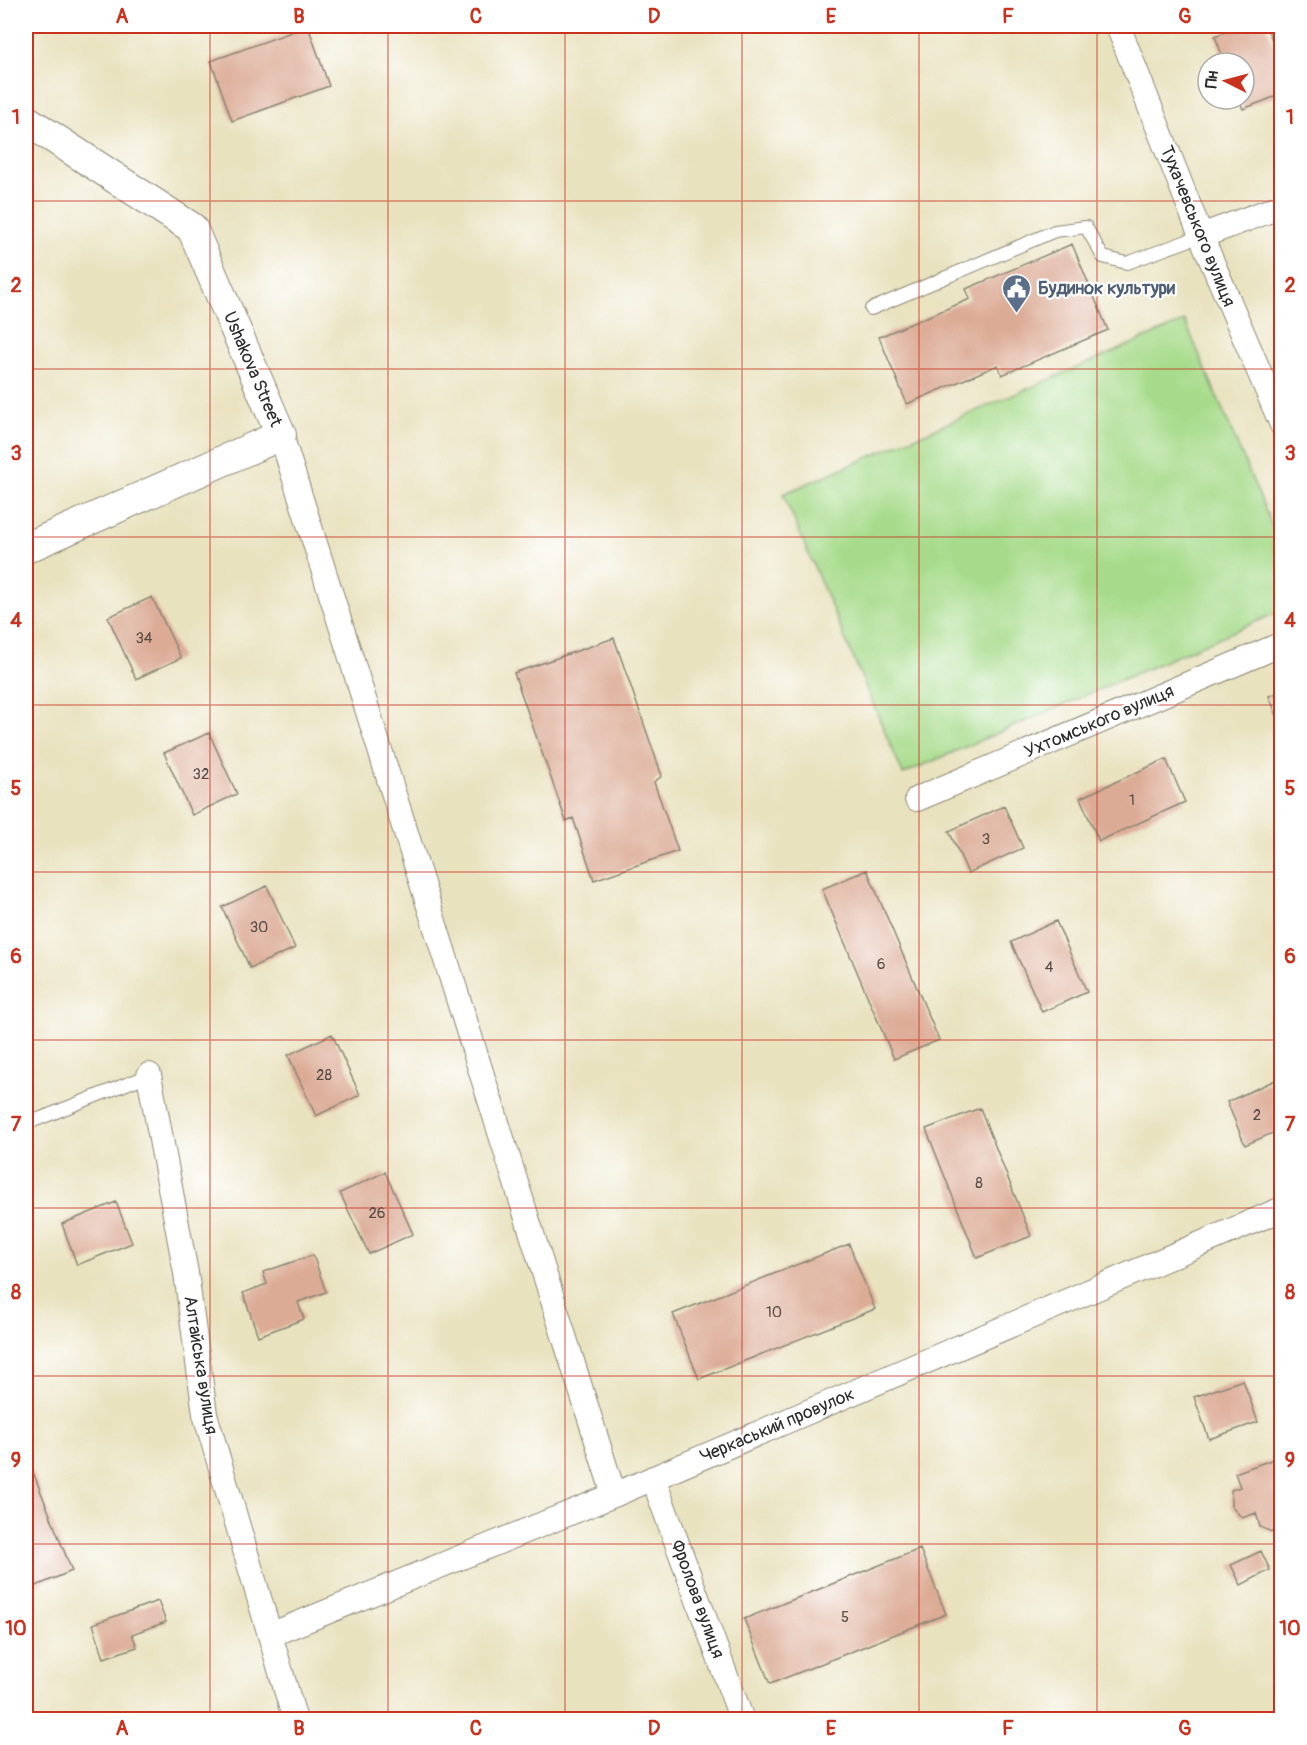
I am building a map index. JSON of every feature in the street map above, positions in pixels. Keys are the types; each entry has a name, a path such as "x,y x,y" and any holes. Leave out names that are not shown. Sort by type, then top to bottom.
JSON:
{"street":[{"name":"Тухачевського вулиця","path":"1118,26 1201,236 1281,425"},
{"name":"Ushakova Street","path":"26,120 192,228 281,435 26,548"},
{"path":"1201,236 1281,206"},
{"path":"281,435 614,1495"},
{"name":"Ухтомського вулиця","path":"917,799 1281,644"},
{"name":"Алтайська вулиця","path":"149,1075 186,1273 205,1414 295,1719"},
{"name":"Черкаський провулок","path":"270,1635 614,1495 1281,1209"},
{"name":"Фролова вулиця","path":"653,1478 742,1719"}],"lane":[{"path":"871,309 1055,231 1086,227 1103,256 1127,263 1201,236"},
{"path":"26,1124 149,1075"}],"green space":[{"path":"1185,321 1281,547 1281,611 903,774 783,494"}],"building":[{"path":"308,26 329,86 232,121 211,61"},
{"path":"1241,26 1266,26 1282,63 1282,94 1256,104 1256,51 1221,51 1215,36"},
{"name":"Будинок культури","path":"1072,244 1108,330 1002,375 998,365 907,404 879,337 970,299 966,289"},
{"path":"152,597 181,658 136,679 108,617"},
{"path":"614,638 662,776 654,782 678,851 594,880 573,818 566,821 514,673"},
{"path":"1282,691 1282,726 1281,726 1269,696"},
{"path":"209,733 237,794 192,815 164,753"},
{"path":"1166,759 1185,802 1099,841 1080,798"},
{"path":"1004,806 1023,848 968,873 949,831"},
{"path":"867,870 939,1040 894,1059 822,889"},
{"path":"267,886 295,948 250,968 222,907"},
{"path":"1056,921 1087,992 1042,1012 1011,942"},
{"path":"332,1034 360,1095 316,1116 288,1055"},
{"path":"1282,1077 1282,1129 1245,1145 1227,1102"},
{"path":"980,1108 1031,1236 977,1258 926,1129"},
{"path":"385,1172 413,1234 369,1254 340,1193"},
{"path":"116,1202 132,1243 77,1265 62,1224"},
{"path":"849,1244 875,1309 699,1379 673,1314"},
{"path":"313,1255 326,1292 298,1302 304,1319 258,1336 243,1293 267,1284 263,1272"},
{"path":"1282,1377 1282,1394 1281,1394 1276,1380"},
{"path":"1243,1380 1258,1422 1209,1439 1194,1397"},
{"path":"1282,1456 1282,1530 1274,1533 1260,1527 1256,1513 1242,1518 1231,1506 1231,1490 1240,1487 1235,1473"},
{"path":"33,1472 72,1571 36,1586 26,1558 26,1475"},
{"path":"920,1549 946,1614 770,1684 744,1619"},
{"path":"1261,1551 1270,1570 1241,1585 1231,1565"},
{"path":"158,1601 166,1622 132,1634 137,1647 104,1658 93,1624"}],"place":[{"name":"Будинок культури","path":"1017,314"}]}
